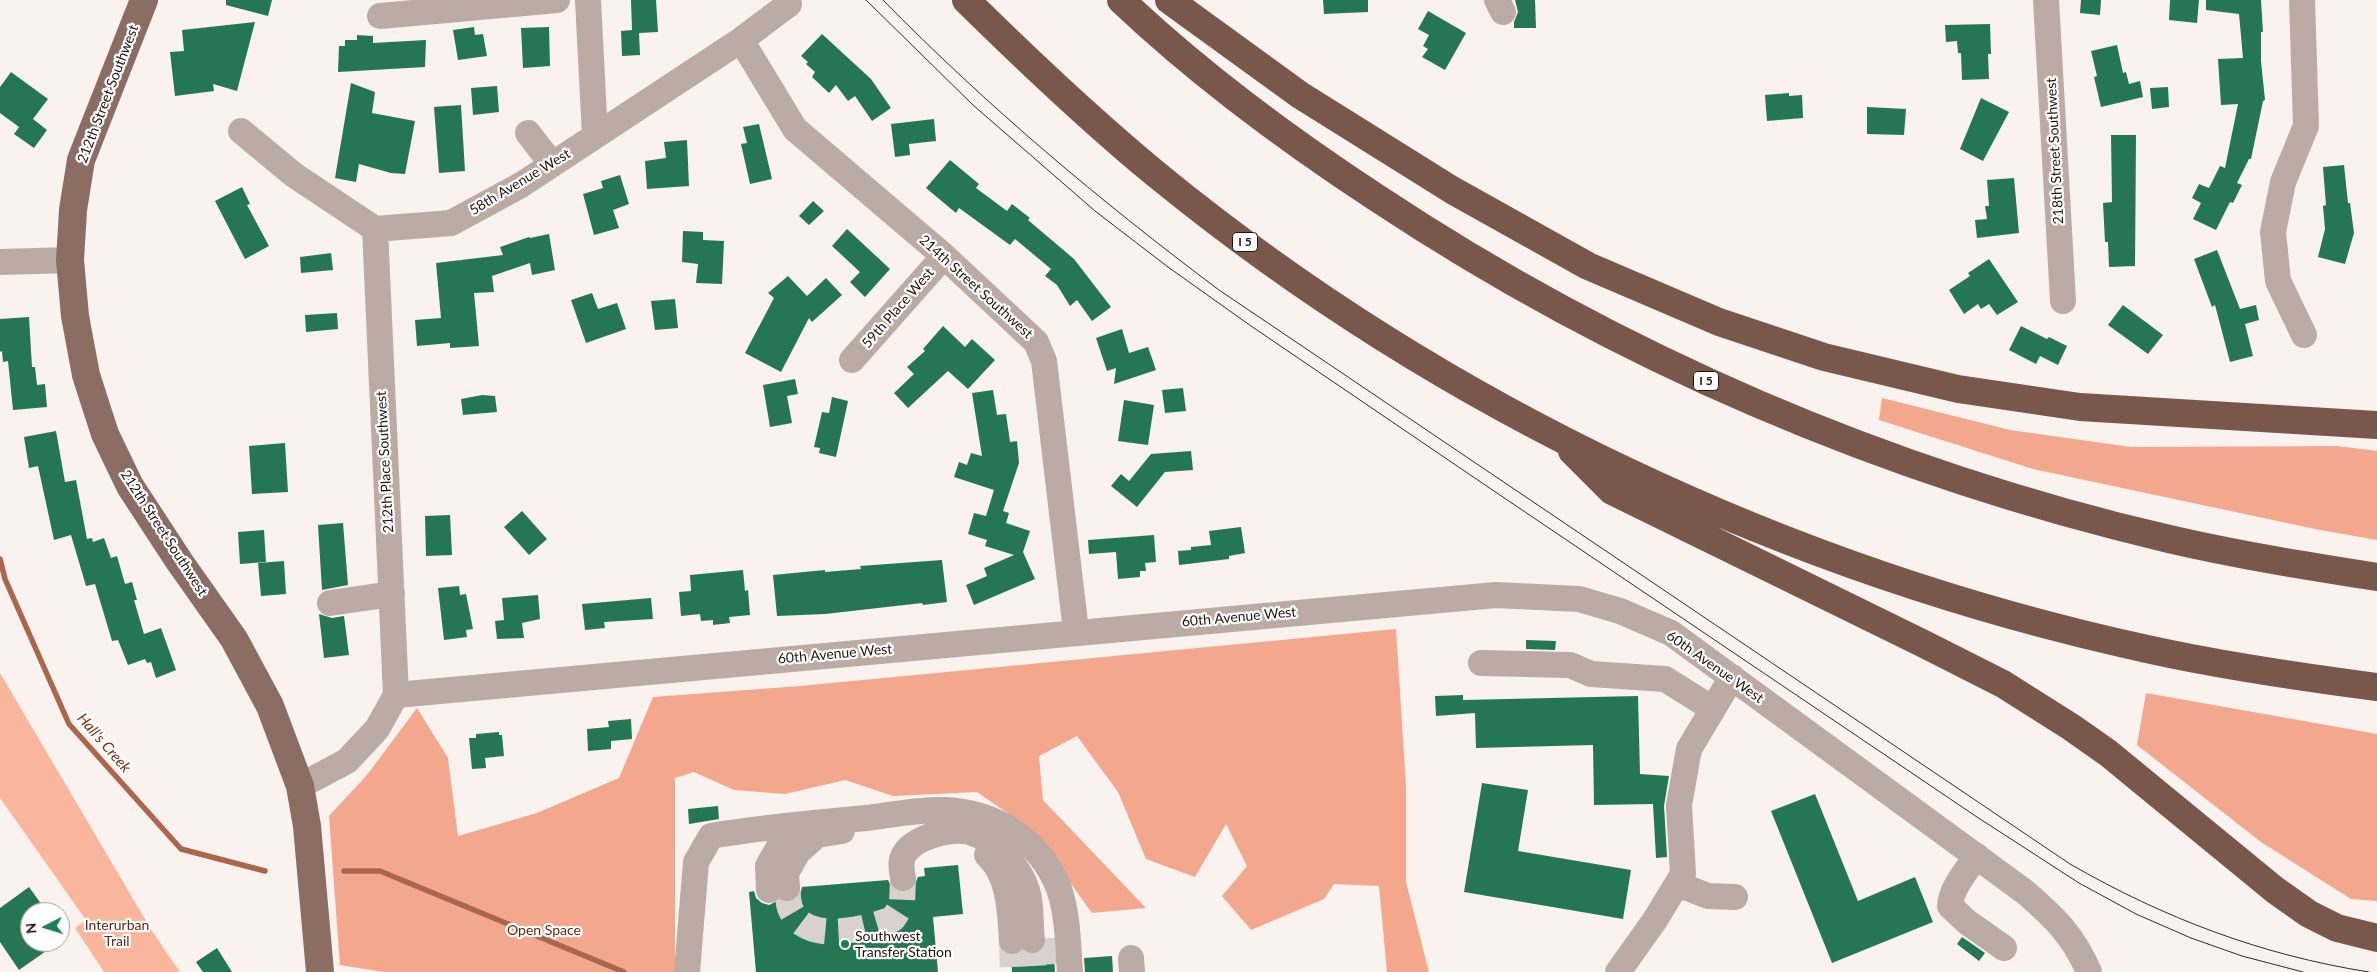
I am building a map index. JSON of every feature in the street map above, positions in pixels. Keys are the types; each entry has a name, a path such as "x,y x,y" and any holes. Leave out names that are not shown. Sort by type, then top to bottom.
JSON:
{"highway":[{"name":"I 5","path":"966,0 1067,98 1162,179 1259,254 1365,326 1498,406 1559,437 1734,520 1840,561 1930,592 2035,622 2149,650 2289,675 2377,687"},
{"name":"I 5","path":"1120,0 1153,31 1231,94 1339,173 1422,228 1509,280 1658,360 1772,411 1876,452 2037,505 2170,539 2301,565 2377,576"},
{"path":"1170,0 1300,95 1452,190 1588,266 1719,322 1824,358 1958,389 2080,407 2377,424"},
{"path":"1559,437 1612,491 1924,644 2002,684 2040,707 2108,753 2275,890 2309,914 2337,928 2374,937"}],"main road":[{"name":"212th Street Southwest","path":"144,0 81,160 73,210 70,260 75,316 84,365 105,434 130,486 179,561 234,639 270,706 300,786 307,826 320,972"}],"street":[{"path":"380,16 557,0"},
{"path":"588,0 595,136"},
{"name":"218th Street Southwest","path":"2046,0 2063,301"},
{"path":"2302,0 2306,126 2283,182 2272,232 2278,281 2304,335"},
{"name":"58th Avenue West","path":"375,229 451,223 521,185 741,40 789,4"},
{"name":"214th Street Southwest","path":"741,40 795,128 944,256 1036,342 1044,361 1076,631"},
{"path":"241,131 294,175 375,229"},
{"path":"528,132 552,164"},
{"name":"212th Place Southwest","path":"375,229 396,695"},
{"name":"59th Place West","path":"852,360 944,256"},
{"path":"0,262 70,260"},
{"path":"330,603 392,594"},
{"name":"60th Avenue West","path":"396,695 1076,631 1496,594 1579,599 1620,611 1671,634 1977,856 2026,892 2058,921 2078,948 2089,972"},
{"path":"1481,663 1570,664 1591,674 1665,679 1713,709"},
{"path":"1618,972 1684,882 1679,804 1690,749 1732,677"},
{"path":"300,786 347,761 377,729 396,695"},
{"path":"687,972 696,862 711,836 750,829 944,810 982,815 1004,825 1029,843 1050,869 1060,891 1070,972"},
{"path":"803,824 780,845 768,866 778,889 798,852 816,835 851,829 946,819 986,827 1024,853 1042,876 1051,915 1032,940 1028,891 1017,870 998,848 969,832 934,834 911,846 902,860 903,878"},
{"path":"1977,856 1962,877 1951,899 1950,906 1967,922 2004,948"},
{"path":"1684,882 1708,896 1735,897"}],"green space":[{"path":"1882,398 2010,430 2131,447 2338,446 2377,451 2377,540 2320,530 2033,469 1879,420"},
{"name":"Open Space","path":"1396,629 1406,785 1406,882 1429,972 1387,972 1379,886 1334,884 1324,899 1251,930 1222,896 1247,866 1226,824 1195,877 1146,859 1118,792 1077,736 1039,756 1043,800 1146,908 1092,913 1032,830 977,792 893,796 845,780 785,794 734,790 694,772 675,778 675,972 384,972 340,965 329,816 367,775 417,708 448,758 458,836 537,813 619,778 653,697 800,686"},
{"name":"Interurban Trail","path":"0,673 152,931 180,972 104,972 75,928 86,920 0,798"},
{"path":"2146,693 2377,734 2377,901 2351,899 2261,842 2137,745"}],"building":[{"path":"226,0 272,0 268,16 226,5"},
{"path":"631,0 656,0 658,32 639,33 640,55 622,56 621,31 632,30"},
{"path":"1323,0 1368,0 1368,12 1324,14"},
{"path":"1515,0 1535,0 1536,28 1514,28 1518,12"},
{"path":"2081,0 2101,0 2100,15 2080,13"},
{"path":"2170,0 2199,0 2197,23 2169,20"},
{"path":"2206,0 2261,0 2263,32 2261,32 2261,61 2265,100 2263,101 2251,159 2249,159 2237,183 2242,185 2233,203 2230,202 2216,230 2193,219 2201,203 2192,198 2199,184 2209,188 2220,166 2225,168 2238,104 2221,105 2218,59 2243,58 2239,14 2206,10"},
{"path":"1428,11 1466,33 1445,70 1422,57 1428,49 1423,46 1429,35 1418,29"},
{"path":"255,22 237,91 213,84 214,91 175,96 170,52 184,51 182,30"},
{"path":"1990,24 1991,54 1988,54 1989,79 1962,80 1961,53 1958,53 1957,41 1946,42 1945,25"},
{"path":"474,27 475,35 483,34 487,56 458,60 453,30"},
{"path":"549,27 550,66 523,68 521,28"},
{"path":"822,34 871,79 891,108 872,121 855,96 848,101 836,85 829,93 812,77 815,72 806,64 808,62 801,56"},
{"path":"357,35 373,36 373,43 426,40 425,67 338,72 339,46 345,46 345,40 357,40"},
{"path":"2117,45 2123,73 2126,72 2129,84 2140,81 2143,97 2101,107 2094,77 2097,76 2091,51"},
{"path":"11,72 48,99 33,119 47,130 34,148 14,134 19,127 0,113 0,87"},
{"path":"351,83 375,92 372,113 415,121 405,174 391,173 359,164 356,182 335,178"},
{"path":"497,86 499,112 473,115 471,88"},
{"path":"2168,87 2169,107 2152,109 2150,88"},
{"path":"1789,93 1789,96 1802,95 1803,118 1767,121 1765,95"},
{"path":"1981,98 2009,112 1983,161 1960,149"},
{"path":"461,105 465,171 439,173 434,107"},
{"path":"1867,107 1906,109 1904,135 1867,134"},
{"path":"934,119 936,141 909,144 910,155 895,157 891,124"},
{"path":"759,124 772,179 750,184 741,144 747,143 743,127"},
{"path":"2111,135 2136,135 2135,266 2109,267 2108,242 2105,242 2103,203 2112,202"},
{"path":"687,140 689,186 647,189 645,161 666,158 664,142"},
{"path":"950,160 979,184 976,188 1007,211 1012,204 1030,218 1028,220 1074,259 1111,307 1092,321 1077,300 1070,306 1057,285 1045,276 1051,269 1015,239 1010,245 959,208 956,213 926,188"},
{"path":"2344,165 2348,203 2350,203 2354,233 2345,264 2318,257 2325,229 2323,206 2326,205 2323,167"},
{"path":"620,175 629,204 613,210 619,228 594,235 583,194 603,188 601,181"},
{"path":"2014,178 2019,233 1977,238 1975,220 1987,219 1985,206 1989,206 1987,180"},
{"path":"242,187 250,204 247,205 269,246 245,259 215,201"},
{"path":"813,201 824,211 809,225 799,216"},
{"path":"847,229 890,269 865,297 850,282 860,272 832,246"},
{"path":"683,231 703,232 703,240 724,241 722,284 696,283 698,264 682,262"},
{"path":"549,234 555,270 532,275 530,263 492,276 494,292 474,293 479,346 450,348 450,343 417,346 415,320 441,318 436,263 503,255 500,247 529,237"},
{"path":"2217,250 2240,309 2256,305 2259,320 2245,324 2253,356 2230,362 2215,305 2212,307 2194,259"},
{"path":"331,253 333,270 301,273 300,257"},
{"path":"1989,259 2018,302 1997,315 1989,304 1981,309 1978,304 1964,314 1949,290 1970,276 1968,273"},
{"path":"788,276 807,296 826,278 842,295 812,322 809,318 781,372 745,353 774,298 768,293"},
{"path":"592,293 598,309 617,303 626,329 586,343 571,300"},
{"path":"675,299 678,328 655,330 651,301"},
{"path":"2123,305 2163,335 2148,354 2108,325"},
{"path":"337,313 338,329 306,332 305,315"},
{"path":"29,317 32,367 35,367 37,385 45,384 47,407 13,410 8,361 3,362 2,351 0,352 0,319"},
{"path":"943,326 965,347 972,339 995,360 968,389 948,371 908,408 894,393 914,374 907,367 925,351 923,349"},
{"path":"2021,326 2047,339 2049,337 2067,346 2058,365 2040,356 2036,364 2009,350"},
{"path":"1122,329 1129,353 1148,347 1156,370 1114,384 1116,368 1107,371 1096,338"},
{"path":"795,379 798,394 787,396 792,423 770,427 763,385"},
{"path":"1183,388 1186,411 1165,413 1162,390"},
{"path":"993,390 997,415 1006,414 1010,442 1017,441 1019,463 1003,511 1009,513 1006,523 1030,531 1023,552 1035,579 974,605 966,585 987,576 984,568 1014,555 985,546 987,540 968,534 974,513 986,516 994,490 954,477 959,462 967,465 971,453 982,456 972,393"},
{"path":"482,395 495,396 497,412 463,415 461,399"},
{"path":"832,397 848,401 836,457 819,453 820,448 814,447 822,412 829,413"},
{"path":"1124,400 1154,405 1148,445 1118,441"},
{"path":"56,431 65,482 76,480 87,539 92,538 93,542 104,538 111,558 117,556 125,584 132,582 137,600 134,600 144,634 161,628 176,670 156,678 151,662 147,663 145,659 128,665 118,640 112,641 95,584 86,586 71,535 54,540 38,466 29,468 24,437"},
{"path":"285,443 288,492 252,494 249,446"},
{"path":"1191,451 1193,470 1165,472 1137,507 1111,486 1121,474 1129,481 1151,454"},
{"path":"522,511 547,539 529,555 504,527"},
{"path":"450,515 452,555 426,556 425,516"},
{"path":"343,523 348,585 322,590 318,525"},
{"path":"1241,527 1245,553 1229,556 1229,559 1179,565 1178,551 1191,550 1191,547 1211,545 1209,531"},
{"path":"264,530 266,562 240,564 238,532"},
{"path":"1154,535 1156,562 1145,563 1146,571 1140,571 1140,577 1118,579 1116,552 1089,554 1088,540"},
{"path":"942,560 947,602 825,614 777,616 773,575 861,569 860,566"},
{"path":"284,561 286,594 261,596 258,563"},
{"path":"743,570 745,591 748,590 750,615 729,617 730,623 713,625 713,620 701,621 700,614 681,616 679,592 691,591 690,575"},
{"path":"459,586 460,595 466,594 473,629 466,630 467,637 444,640 438,588"},
{"path":"538,595 540,619 522,623 524,638 497,639 495,621 504,620 502,598"},
{"path":"651,598 653,619 604,622 605,628 585,630 582,604"},
{"path":"319,614 332,618 344,616 349,655 324,658"},
{"path":"1526,640 1556,641 1555,650 1526,649"},
{"path":"1463,695 1463,700 1638,696 1640,774 1669,776 1664,806 1667,857 1656,858 1653,804 1594,805 1593,745 1476,748 1475,713 1436,716 1435,696"},
{"path":"631,719 632,739 611,741 611,749 588,751 587,729 609,727 608,721"},
{"path":"499,732 499,735 502,735 504,756 485,758 486,768 472,769 469,738 476,738 476,734"},
{"path":"1482,783 1528,790 1518,851 1631,870 1623,919 1464,892"},
{"path":"1815,794 1858,901 1915,877 1933,922 1832,963 1771,811"},
{"path":"718,806 719,819 689,824 688,809"},
{"name":"Southwest Transfer Station","path":"958,865 963,914 933,917 938,972 756,972 749,892 754,891 756,898 762,903 769,905 779,900 788,903 795,901 800,895 802,887 888,880 892,888 898,892 905,893 913,889 918,877 925,876 924,868"},
{"path":"29,887 40,902 20,902 20,952 45,952 19,970 0,942 0,908"},
{"path":"1962,937 1985,953 1979,961 1957,944"},
{"path":"1047,940 1053,940 1055,972 1012,972 1011,956 1023,951 1033,955 1040,952 1045,947"},
{"path":"217,948 232,972 203,972 196,962"},
{"path":"1112,956 1113,972 1085,972 1084,958"}],"waterway":[{"name":"Hall's Creek","path":"0,559 5,579 69,724 181,849 265,871"},
{"name":"Hall's Creek","path":"344,871 380,871 624,972"}],"tunnel":[{"path":"787,888 790,908 798,920 809,927 822,931 852,930 893,919 902,905 903,878"},
{"path":"1053,938 1055,972"},
{"path":"1032,940 1034,972"},
{"path":"1012,941 1013,972"}],"tram line":[{"path":"866,0 973,105 1095,211 1168,267 1251,326 1491,489 1977,817 2079,883 2136,914 2191,938 2242,956 2303,972"},
{"path":"883,0 963,78 1045,151 1131,222 1219,290 2070,864 2141,901 2214,932 2290,956 2369,972"}],"place":[{"name":"Southwest Transfer Station","path":"845,944"}]}
